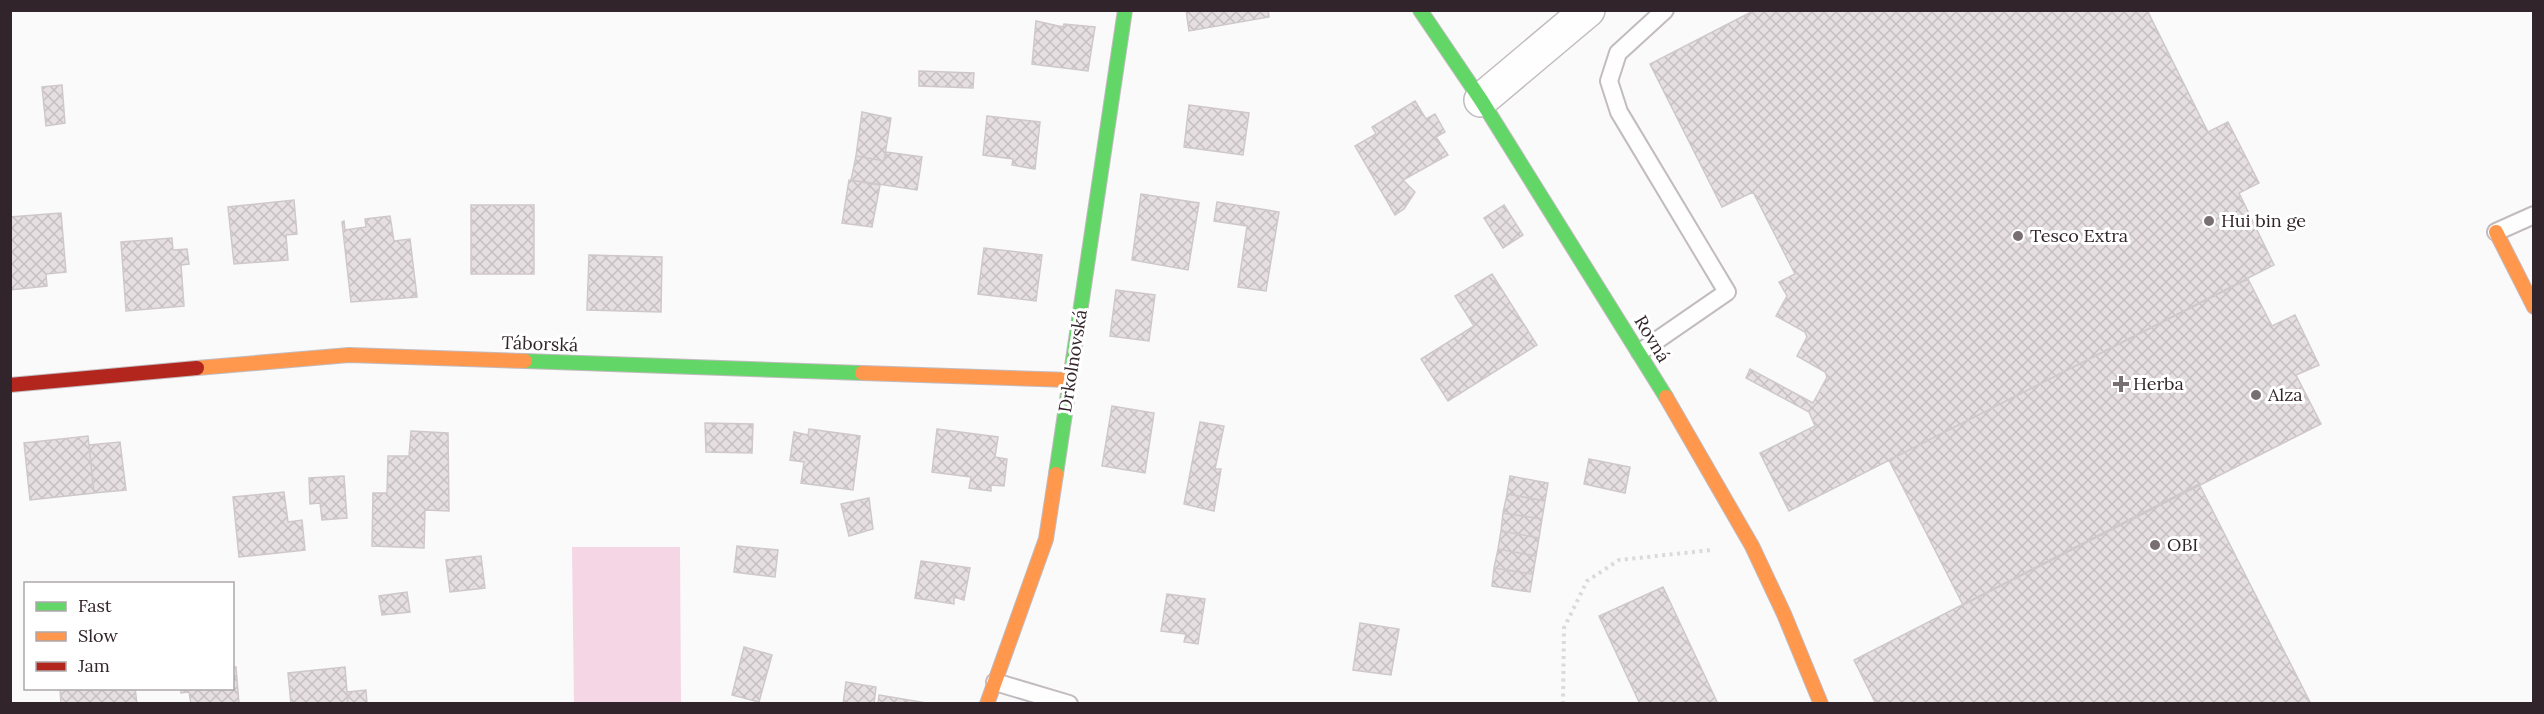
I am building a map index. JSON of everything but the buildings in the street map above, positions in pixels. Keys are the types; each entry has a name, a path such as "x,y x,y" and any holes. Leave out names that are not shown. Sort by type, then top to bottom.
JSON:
{"street":[{"name":"Drkolnovská","path":"987,704 1046,538 1125,10"},
{"name":"Rovná","path":"1420,10 1481,100 1640,352 1752,546 1784,614 1821,704"},
{"path":"1481,100 1588,10"},
{"path":"2496,232 2534,307"},
{"name":"Táborská","path":"10,385 349,356 1070,380"}],"lane":[{"path":"1640,352 1727,292 1619,112 1609,81 1618,53 1665,10"},
{"path":"2496,232 2534,215"},
{"path":"995,682 1069,704"}],"path":[{"path":"1563,704 1564,628 1587,581 1619,560 1752,546"}],"shaded area":[{"path":"572,547 680,547 681,703 574,703"}],"traffic: fast":[{"path":"1056,474 1125,10"},
{"path":"1420,10 1481,100 1666,397"},
{"path":"525,361 862,373"}],"traffic: slow":[{"path":"2496,232 2534,307"},
{"path":"197,368 349,355 525,361"},
{"path":"862,373 1070,380"},
{"path":"1666,397 1752,546 1784,614 1821,704"},
{"path":"987,704 1046,539 1056,474"}],"traffic: jam":[{"path":"10,385 197,368"}],"place":[{"name":"Hui bin ge","path":"2209,221"},
{"name":"Tesco Extra","path":"2018,236"},
{"name":"Herba","path":"2121,384"},
{"name":"Alza","path":"2256,395"},
{"name":"OBI","path":"2155,545"}]}
